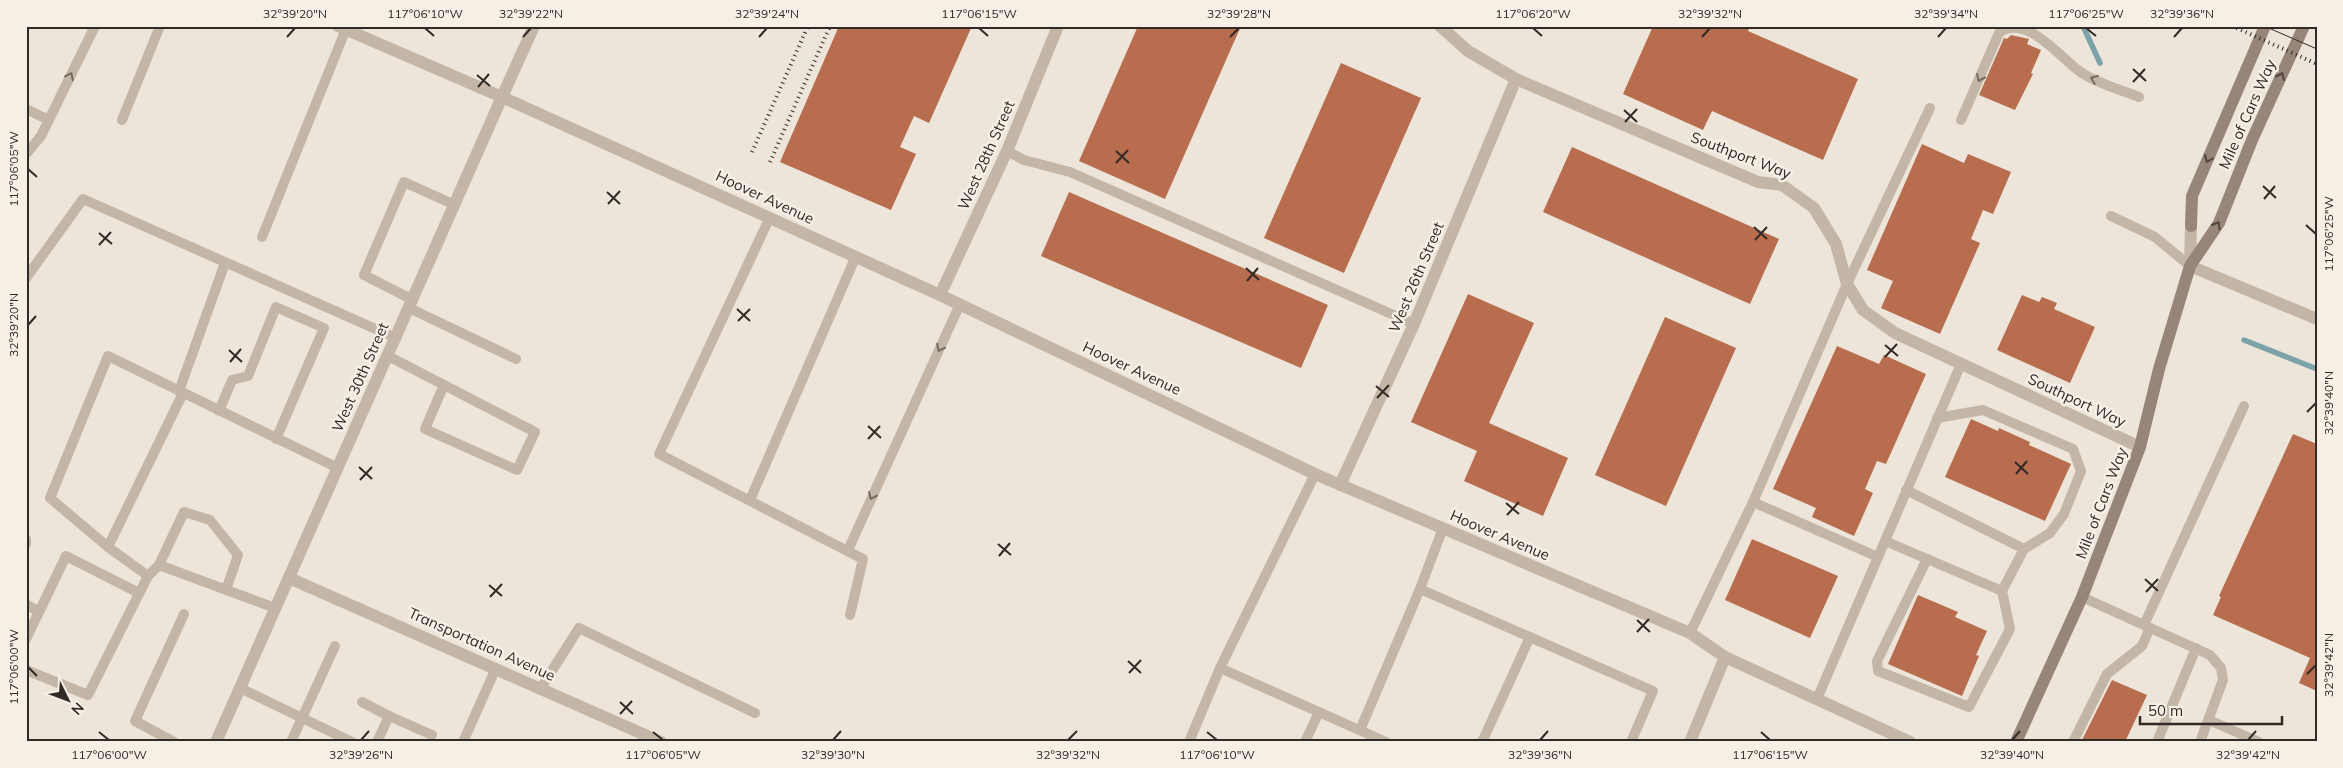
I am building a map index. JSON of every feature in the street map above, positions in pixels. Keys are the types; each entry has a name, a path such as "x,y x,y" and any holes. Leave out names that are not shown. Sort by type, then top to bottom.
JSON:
{"main road":[{"name":"Mile of Cars Way","path":"2191,226 2192,196 2265,26"},
{"name":"Mile of Cars Way","path":"2016,742 2082,597 2140,446 2190,266 2219,223 2252,140 2304,26"}],"street":[{"name":"West 30th Street","path":"216,742 534,26"},
{"name":"West 28th Street","path":"940,295 1007,151 1058,26"},
{"name":"Southport Way","path":"1440,26 1468,51 1516,79 1758,182 1782,185 1814,208 1836,244 1847,284 1863,310 1895,333 2140,446"},
{"name":"Hoover Avenue","path":"342,28 856,256 1315,474 1690,633 1725,657 1910,742"},
{"name":"West 26th Street","path":"1340,485 1414,324 1516,79"},
{"name":"Mile of Cars Way","path":"2190,266 2191,226"},
{"path":"2190,266 2317,319"},
{"name":"Transportation Avenue","path":"289,578 661,742"},
{"path":"1690,742 1725,657"}],"lane":[{"path":"26,154 41,136 95,26"},
{"path":"122,120 160,26"},
{"path":"1961,120 1999,33 2006,27 2014,27 2041,38 2084,75 2140,97"},
{"path":"262,237 342,28"},
{"path":"1690,633 1753,502 1847,284 1930,108"},
{"path":"26,109 49,120"},
{"path":"1007,151 1024,160 1070,172 1414,324"},
{"path":"455,205 404,182 364,275 411,304 516,360"},
{"path":"26,278 83,199 396,338"},
{"path":"2111,216 2155,237 2190,266"},
{"path":"770,217 659,454 863,558 850,615"},
{"path":"750,500 856,256"},
{"path":"108,547 181,392 225,263"},
{"path":"848,550 960,304"},
{"path":"219,411 232,380 248,376 276,307 324,328 276,439"},
{"path":"148,576 108,547 50,498 108,356 338,468"},
{"path":"388,356 444,384 535,432 516,470 425,429 444,384"},
{"path":"1817,699 1960,364"},
{"path":"2073,742 2107,674 2142,646 2147,626 2244,406"},
{"path":"1926,559 1877,661 1878,671 1969,707 2010,629 2002,591 2024,549 2050,534 2064,514 2081,471 2072,449 1982,410 1937,418"},
{"path":"1189,742 1220,668 1315,474"},
{"path":"1906,490 2024,549"},
{"path":"1753,502 1878,557"},
{"path":"26,670 88,695 148,576 160,565 184,512 210,520 238,556 226,590"},
{"path":"1360,730 1420,589 1443,528"},
{"path":"26,539 26,544"},
{"path":"1885,541 2002,591"},
{"path":"26,639 66,556 139,593"},
{"path":"160,565 276,608"},
{"path":"1420,589 1653,691 1631,742"},
{"path":"2082,597 2210,655 2221,668 2223,680 2200,742"},
{"path":"26,604 39,612"},
{"path":"174,742 155,737 135,721 184,614"},
{"path":"541,688 578,628 755,713"},
{"path":"1482,742 1530,637"},
{"path":"291,742 336,646"},
{"path":"2157,742 2196,648"},
{"path":"463,742 496,668"},
{"path":"1220,668 1386,742"},
{"path":"240,688 351,741"},
{"path":"362,702 432,735"},
{"path":"1305,742 1319,712"},
{"path":"377,742 389,716"},
{"path":"2209,720 2259,742"}],"building":[{"path":"839,26 972,26 929,123 914,116 900,147 916,154 891,210 780,162"},
{"path":"1138,26 1241,26 1165,199 1079,161"},
{"path":"1653,26 1750,26 1748,31 1858,79 1823,160 1712,111 1703,130 1623,94"},
{"path":"2011,35 2029,39 2027,44 2041,50 2031,73 2033,74 2015,110 1979,95 2004,38 2007,39"},
{"path":"1341,63 1421,98 1344,273 1264,238"},
{"path":"1922,144 1964,163 1968,154 2011,172 1993,214 1983,210 1971,239 1980,243 1940,334 1881,308 1893,281 1867,270"},
{"path":"1572,147 1779,239 1750,304 1543,212"},
{"path":"1069,192 1328,305 1301,368 1041,256"},
{"path":"1468,294 1534,323 1489,423 1568,458 1543,516 1464,481 1477,451 1411,422"},
{"path":"2022,295 2039,302 2042,297 2057,303 2054,309 2095,327 2070,383 1997,350"},
{"path":"1665,317 1736,348 1666,506 1595,475"},
{"path":"1837,346 1879,364 1884,355 1926,374 1886,464 1877,461 1865,489 1873,493 1854,536 1812,517 1816,508 1773,489"},
{"path":"1971,419 1998,431 1999,428 2030,442 2029,445 2071,464 2045,521 1945,477"},
{"path":"2293,434 2317,444 2317,691 2299,683 2310,658 2213,615 2221,597 2219,596"},
{"path":"1752,539 1838,576 1810,638 1725,600"},
{"path":"1918,595 1958,612 1955,617 1987,631 1976,655 1979,656 1962,696 1888,664"},
{"path":"2112,680 2147,695 2125,742 2081,742"}],"waterway":[{"path":"2083,26 2100,63"},
{"path":"2244,340 2317,369"}],"tram line":[{"path":"2264,26 2317,49"}],"railway":[{"path":"752,152 808,26"},
{"path":"770,162 830,26"},
{"path":"2232,26 2317,64"}]}
